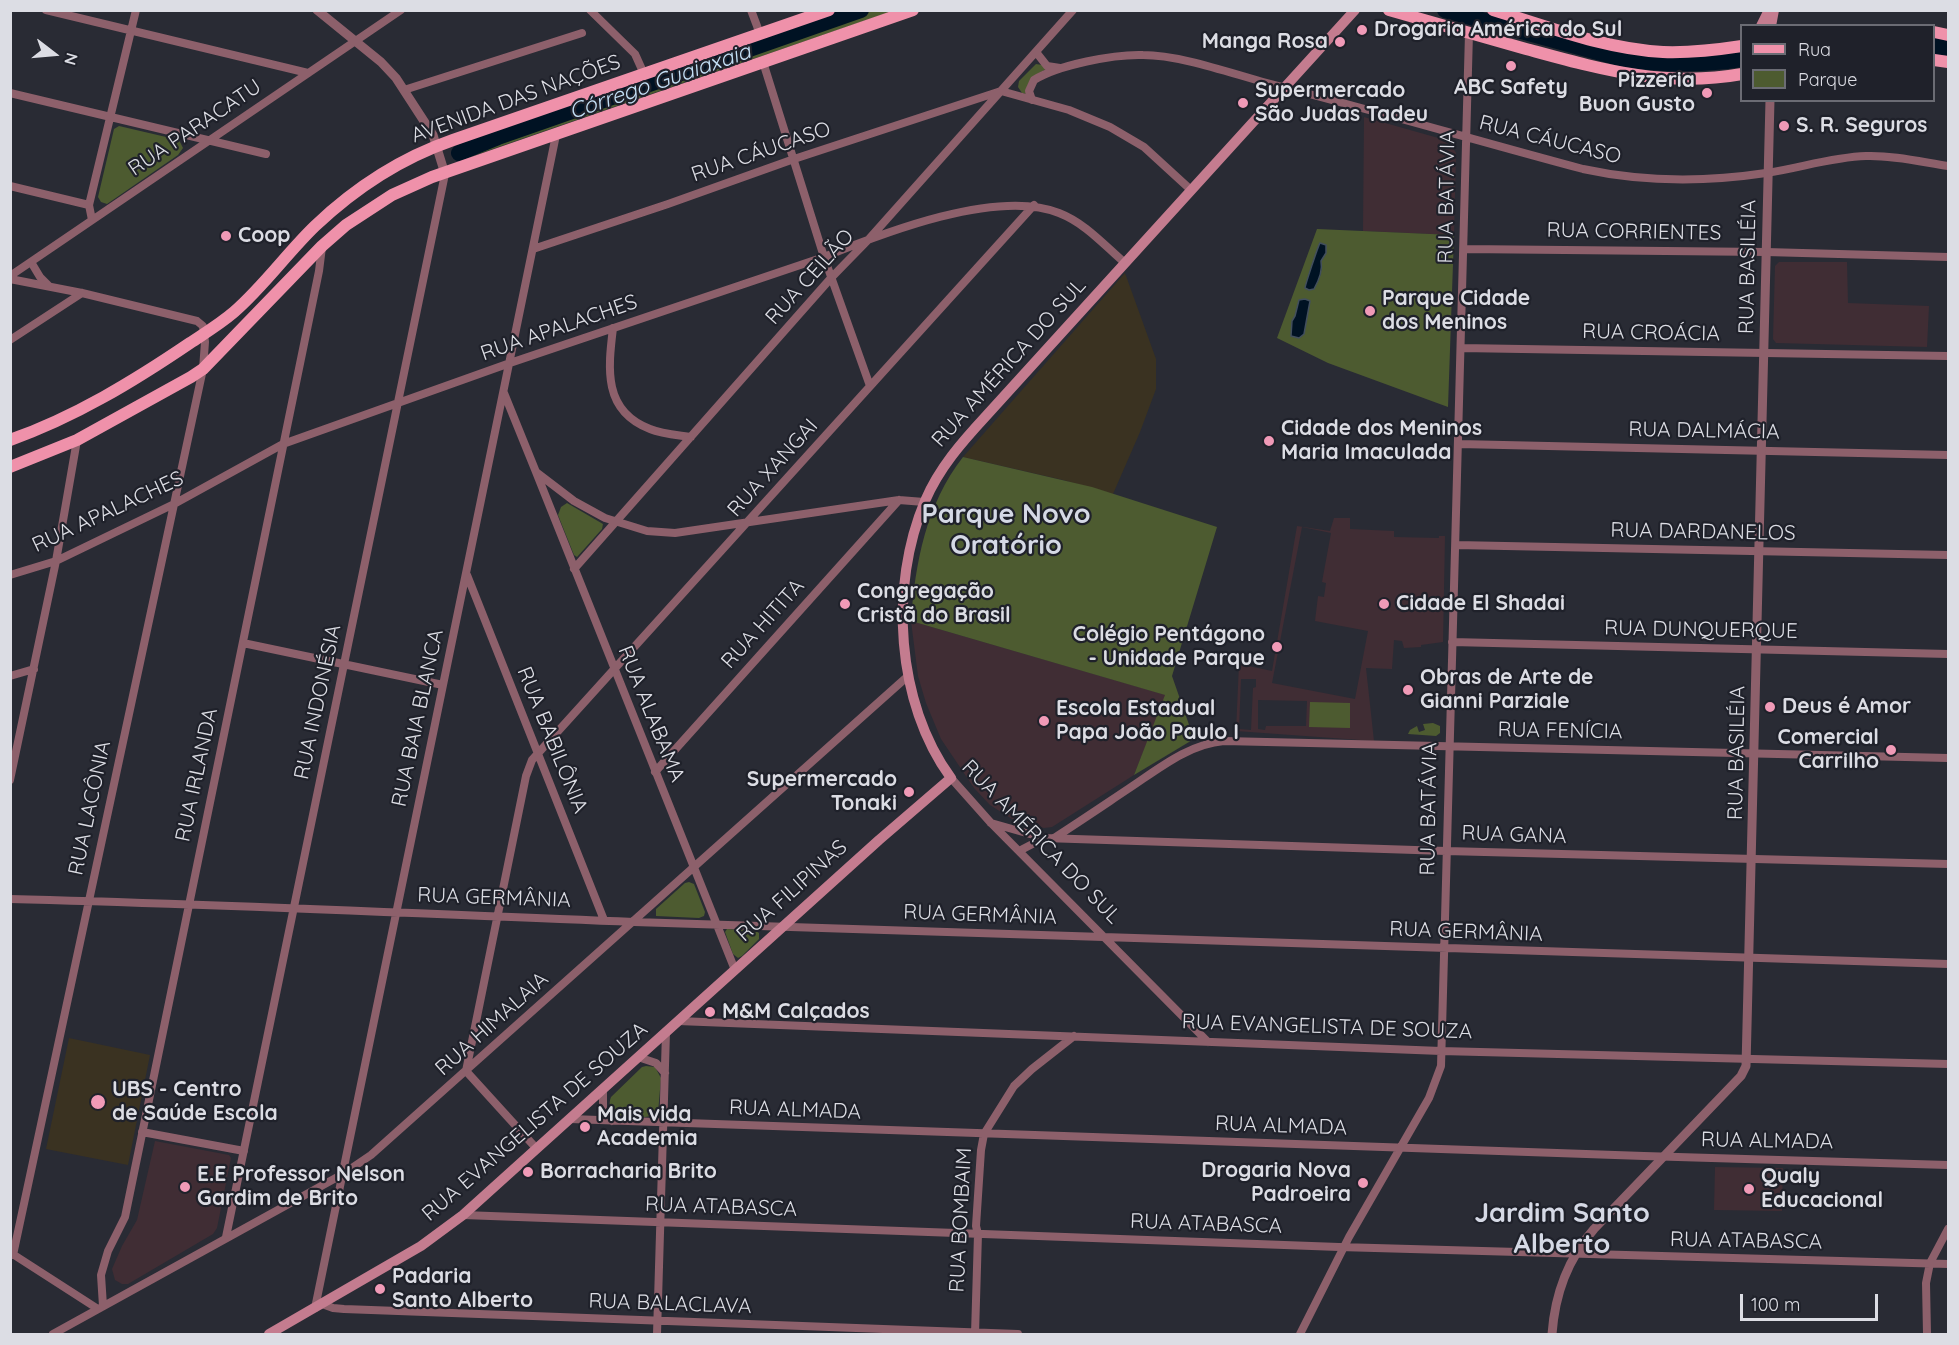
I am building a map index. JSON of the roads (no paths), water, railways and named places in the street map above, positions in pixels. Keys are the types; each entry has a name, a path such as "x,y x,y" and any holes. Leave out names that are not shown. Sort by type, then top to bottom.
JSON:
{"main road":[{"name":"AVENIDA DAS NAÇÕES","path":"10,440 34,432 138,378 235,312 320,222 352,194 398,164 437,146 829,10"},
{"path":"10,467 77,440 191,377 202,369 322,246 357,216 392,195 445,174 914,10"},
{"name":"RUA AMÉRICA DO SUL","path":"951,778 926,732 908,676 902,621 910,551 924,502 936,479 953,453 1355,10"},
{"path":"1389,10 1604,70 1636,76 1701,80 1740,74"},
{"path":"1493,10 1597,41 1637,49 1682,52 1740,46"},
{"path":"1762,24 1769,10"},
{"path":"374,180 390,183 392,195"},
{"path":"934,791 942,765"},
{"name":"RUA FILIPINAS","path":"678,1021 951,778"},
{"name":"RUA EVANGELISTA DE SOUZA","path":"269,1335 421,1246 464,1215 678,1021"}],"street":[{"path":"46,10 308,73"},
{"path":"92,220 89,205 136,10"},
{"path":"317,10 389,69 437,146 445,174"},
{"name":"RUA PARACATU","path":"11,276 401,10"},
{"path":"590,10 635,54 644,74"},
{"path":"751,10 760,34"},
{"name":"RUA CEILÃO","path":"574,569 831,278 869,239 1073,10"},
{"path":"404,90 582,33"},
{"name":"RUA BATÁVIA","path":"1300,1335 1434,1088 1441,1066 1468,33"},
{"path":"1036,52 1047,66 1062,68"},
{"name":"RUA CÁUCASO","path":"1032,100 1029,91 1034,80 1062,68 1104,58 1143,54 1165,57 1285,87 1466,138 1614,176 1711,179 1768,172 1854,156 1948,166"},
{"path":"764,62 824,257 870,386"},
{"path":"1001,91 1088,117 1123,133 1144,147 1191,190"},
{"name":"RUA CÁUCASO","path":"533,249 1001,91"},
{"path":"10,93 266,154"},
{"name":"RUA BASILÉIA","path":"1552,1335 1556,1300 1574,1254 1593,1229 1741,1076 1747,1059 1770,102"},
{"name":"RUA BAIA BLANCA","path":"318,1306 396,912 556,135"},
{"name":"RUA INDONÉSIA","path":"226,1237 445,174"},
{"path":"10,186 89,205"},
{"name":"RUA APALACHES","path":"10,575 56,561 174,504 284,444 510,363 824,257 869,239 981,208 1034,205 1060,213 1083,225 1125,263"},
{"name":"RUA XANGAI","path":"466,1071 530,764 1034,205"},
{"name":"RUA IRLANDA","path":"101,1308 101,1275 108,1251 125,1217 284,444 322,246"},
{"name":"RUA CORRIENTES","path":"1464,249 1766,252 1948,257"},
{"path":"31,262 49,286"},
{"path":"11,276 196,321 205,333"},
{"path":"10,340 82,293"},
{"path":"613,328 610,383 622,410 631,419 651,429 691,437"},
{"name":"RUA LACÔNIA","path":"12,1254 174,504 202,369 205,333"},
{"name":"RUA CROÁCIA","path":"1461,348 1948,356"},
{"name":"RUA ALABAMA","path":"504,393 735,969"},
{"path":"10,780 56,561 77,440"},
{"name":"RUA DALMÁCIA","path":"1459,444 1948,455"},
{"path":"536,472 586,509 646,531 675,533 899,500 924,502"},
{"name":"RUA HITITA","path":"655,772 899,500"},
{"name":"RUA DARDANELOS","path":"1456,545 1948,555"},
{"name":"RUA BABILÔNIA","path":"466,573 604,920"},
{"name":"RUA DUNQUERQUE","path":"1452,642 1948,654"},
{"path":"243,643 443,686"},
{"path":"10,676 34,669"},
{"name":"RUA HIMALAIA","path":"53,1335 343,1174 390,1139 908,676"},
{"name":"RUA FENÍCIA","path":"1054,838 1163,766 1197,747 1212,742 1239,740 1948,758"},
{"name":"RUA AMÉRICA DO SUL","path":"951,778 991,823 1208,1042"},
{"name":"RUA GANA","path":"991,823 1044,838 1948,864"},
{"name":"RUA GANA","path":"1019,851 1044,838"},
{"name":"RUA GERMÂNIA","path":"10,899 189,903 294,910 498,915 634,922 1104,938 1948,964"},
{"path":"696,1005 697,1017 704,1022"},
{"name":"RUA EVANGELISTA DE SOUZA","path":"678,1021 1442,1051 1948,1064"},
{"path":"657,1335 666,1032"},
{"name":"RUA BOMBAIM","path":"975,1334 978,1234 976,1226 984,1134 1014,1086 1074,1036"},
{"path":"638,1058 656,1063 665,1074"},
{"path":"466,1071 536,1148"},
{"path":"603,1090 603,1110 613,1121"},
{"name":"RUA ALMADA","path":"570,1119 1948,1165"},
{"path":"142,1132 244,1151"},
{"name":"RUA ATABASCA","path":"464,1215 1346,1247 1948,1264"},
{"path":"1927,1335 1926,1282 1930,1263 1948,1230"},
{"path":"12,1254 101,1308"},
{"name":"RUA BALACLAVA","path":"318,1306 658,1322 1018,1335"}],"water":[{"path":"1320,243 1326,245 1326,253 1321,261 1321,272 1314,289 1309,290 1305,288"},
{"path":"1299,300 1310,301 1304,334 1299,338 1291,336 1292,321"}],"waterway":[{"name":"Córrego Guaiaxaia","path":"459,153 498,137 861,10"},
{"name":"Córrego Guaiaxaia","path":"1445,10 1623,59 1682,64 1740,59"},
{"name":"Córrego Guaiaxaia","path":"1935,46 1948,48"}],"place":[{"name":"Drogaria América do Sul","path":"1362,30"},
{"name":"Manga Rosa","path":"1340,42"},
{"name":"ABC Safety","path":"1511,66"},
{"name":"Pizzeria Buon Gusto","path":"1707,93"},
{"name":"Supermercado São Judas Tadeu","path":"1243,103"},
{"name":"S. R. Seguros","path":"1784,126"},
{"name":"Coop","path":"226,236"},
{"name":"Parque Cidade dos Meninos","path":"1370,311"},
{"name":"Cidade dos Meninos Maria Imaculada","path":"1269,441"},
{"name":"Congregação Cristã do Brasil","path":"845,604"},
{"name":"Cidade El Shadai","path":"1384,604"},
{"name":"Colégio Pentágono - Unidade Parque","path":"1277,647"},
{"name":"Obras de Arte de Gianni Parziale","path":"1408,690"},
{"name":"Deus é Amor","path":"1770,707"},
{"name":"Escola Estadual Papa João Paulo I","path":"1044,721"},
{"name":"Comercial Carrilho","path":"1891,750"},
{"name":"Supermercado Tonaki","path":"909,792"},
{"name":"M&M Calçados","path":"710,1012"},
{"name":"UBS - Centro de Saúde Escola","path":"98,1102"},
{"name":"Mais vida Academia","path":"585,1127"},
{"name":"Borracharia Brito","path":"528,1172"},
{"name":"Drogaria Nova Padroeira","path":"1363,1183"},
{"name":"E.E Professor Nelson Gardim de Brito","path":"185,1187"},
{"name":"Qualy Educacional","path":"1749,1189"},
{"name":"Padaria Santo Alberto","path":"380,1289"}],"district":[{"name":"Parque Novo Oratório","path":"1006,530"},
{"name":"Jardim Santo Alberto","path":"1562,1230"}]}
